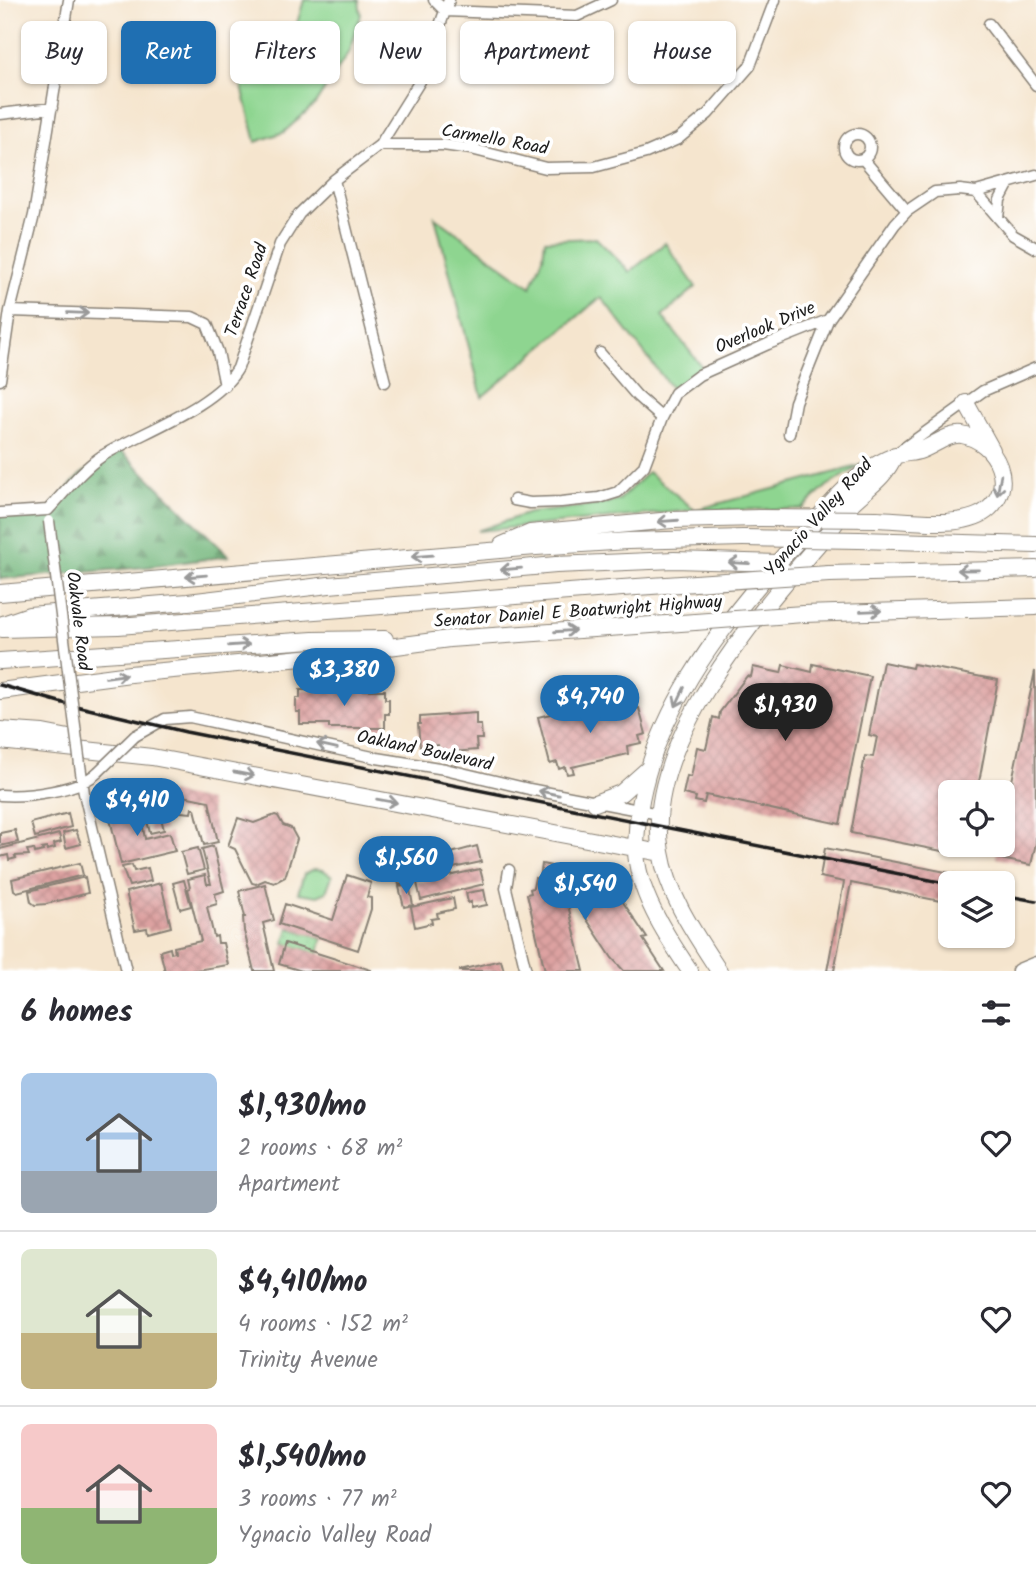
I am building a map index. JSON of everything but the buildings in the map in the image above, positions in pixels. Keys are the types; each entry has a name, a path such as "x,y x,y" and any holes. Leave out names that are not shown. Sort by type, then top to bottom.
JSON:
{"highway":[{"path":"490,550 530,533 672,520 760,518 956,521 972,518 988,510 996,500 1001,487 1002,472 996,455 966,403"},
{"path":"895,455 918,451 958,435 983,444 996,455"},
{"name":"Ygnacio Valley Road","path":"690,971 668,939 648,897 636,848 648,769 695,668 777,563 839,495 869,469 895,455"},
{"name":"Ygnacio Valley Road","path":"719,971 676,900 661,853 659,814 668,771 693,715 725,661 779,589 852,503 887,473 895,455"},
{"path":"0,593 490,550 617,542 743,538 1036,545"},
{"path":"0,627 39,614 140,607 329,585 534,567 649,561 777,563 785,572 779,589"},
{"name":"Senator Daniel E Boatwright Highway","path":"0,627 118,626 828,574 1036,569"},
{"name":"Senator Daniel E Boatwright Highway","path":"0,691 130,674 313,657 449,639 803,614 1036,607"},
{"path":"0,662 313,640 449,639"},
{"path":"0,730 74,739 152,757 661,853"},
{"path":"0,741 152,757"},
{"path":"595,803 621,793 648,769"}],"main road":[{"path":"1019,971 1036,964"}],"street":[{"path":"0,380 10,311 34,215 69,0"},
{"path":"434,0 447,5 577,16 611,0"},
{"name":"Carmello Road","path":"380,145 443,145 471,149 546,168 594,167 646,153 678,139 708,114 750,66 775,0"},
{"name":"Terrace Road","path":"48,516 80,475 103,456 187,411 225,387 238,368 280,244 299,214 334,180 380,145 420,81 447,5"},
{"path":"989,24 1036,85"},
{"path":"0,114 52,108"},
{"path":"863,159 907,211"},
{"name":"Overlook Drive","path":"514,500 530,503 561,502 599,498 618,492 644,466 662,418 675,393 699,375 828,320 907,211 935,192 976,192 1036,175"},
{"path":"334,180 386,382"},
{"path":"998,218 1000,200 1009,183"},
{"path":"976,192 1013,236 1036,248"},
{"path":"10,311 192,317 207,324 218,352 225,387"},
{"path":"789,434 795,402 828,320"},
{"path":"600,354 637,396 662,418"},
{"path":"895,455 966,403 1004,380 1036,368"},
{"path":"0,513 48,516"},
{"name":"Oakvale Road","path":"48,516 82,783 126,971"},
{"name":"Oakland Boulevard","path":"0,795 34,794 82,783 98,772 135,736 165,719 190,717 595,803 659,814"},
{"path":"509,870 506,888 526,971"}],"green space":[{"path":"304,0 359,0 361,15 359,21 354,21 354,35 340,65 340,21 298,21"},
{"path":"241,84 328,84 315,104 284,132 256,142"},
{"path":"435,217 531,287 543,257 545,240 596,238 630,272 665,243 696,287 662,316 706,372 675,393 601,297 482,397"},
{"path":"118,448 229,556 147,567 0,579 0,515 48,510 80,475"},
{"path":"862,465 827,486 802,509 695,510"},
{"path":"648,472 695,510 477,531 529,513 619,500"},
{"path":"314,869 323,870 332,876 326,892 318,896 298,893 304,874"},
{"path":"289,928 323,938 318,954 284,943"}],"railway":[{"path":"0,685 186,732 938,882"},
{"path":"1015,897 1036,901"}]}
